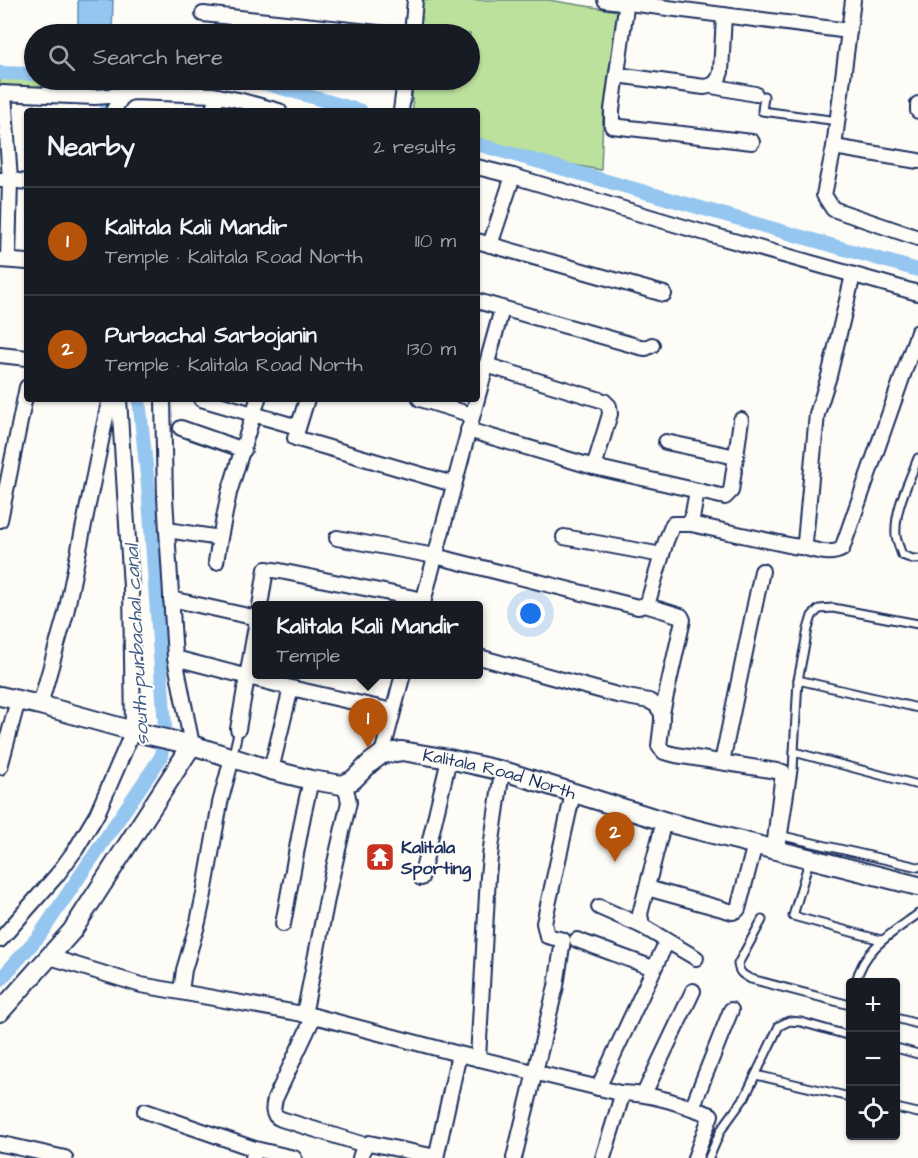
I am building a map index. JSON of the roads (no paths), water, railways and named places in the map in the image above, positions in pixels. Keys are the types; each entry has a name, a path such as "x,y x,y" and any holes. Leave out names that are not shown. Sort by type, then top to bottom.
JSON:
{"street":[{"path":"413,24 416,0"},
{"path":"605,0 849,31"},
{"path":"853,0 834,147 824,195 833,208 918,238"},
{"path":"627,1 612,110 612,126 752,142"},
{"path":"203,14 295,24"},
{"path":"712,86 718,80 721,72 724,15"},
{"path":"617,75 704,87 712,86 760,95"},
{"path":"401,107 404,90"},
{"path":"24,262 4,260 5,180 2,93 94,97 132,92 219,96 268,108"},
{"path":"114,108 118,95"},
{"path":"66,96 66,108"},
{"path":"213,108 219,96"},
{"path":"918,104 918,111"},
{"path":"834,147 918,161"},
{"path":"480,168 918,293"},
{"path":"513,176 484,243 664,294"},
{"path":"5,180 24,182"},
{"path":"801,547 804,542 817,414 829,376 853,275"},
{"path":"480,302 640,347 646,348 652,345"},
{"path":"480,388 502,309"},
{"path":"645,605 648,602 673,524 691,524 830,553 842,549 918,332"},
{"path":"0,355 24,358"},
{"path":"486,365 604,401 609,406 610,414 594,467"},
{"path":"0,515 24,401"},
{"path":"40,705 66,613 109,402"},
{"path":"0,940 57,875 80,842 97,814 138,732 119,402"},
{"path":"0,1012 82,918 185,744 171,599 163,402"},
{"path":"212,402 298,427"},
{"path":"216,562 229,493 257,402"},
{"path":"306,402 295,438 453,484"},
{"path":"430,402 472,415"},
{"path":"424,601 476,402"},
{"path":"468,430 594,467 725,497 731,491 741,420"},
{"path":"181,429 244,450"},
{"path":"666,442 735,457"},
{"path":"691,524 697,491"},
{"path":"167,530 220,538"},
{"path":"564,537 662,555"},
{"path":"337,538 435,556 631,606 645,605 681,616 683,620 662,712 659,746 664,752 676,755 783,772 780,845"},
{"path":"261,601 266,569 290,572 414,601"},
{"path":"722,762 762,571"},
{"path":"171,599 252,618"},
{"path":"238,733 252,648"},
{"path":"176,658 252,677"},
{"path":"483,658 617,695 649,701 662,712"},
{"path":"258,679 393,711"},
{"path":"0,767 9,698 185,744 271,770 342,785 353,780 382,754 402,679"},
{"path":"271,770 291,688"},
{"name":"Kalitala Road North","path":"382,754 402,751 502,771 664,821 755,844 780,845 810,858 918,886"},
{"path":"181,991 184,970 204,894 220,803 232,758"},
{"path":"422,878 449,759"},
{"path":"478,1059 489,867 502,771"},
{"path":"283,924 311,780"},
{"path":"342,785 349,802 330,884 309,1015 275,1099 274,1113 276,1117 363,1151 372,1143 436,1158 459,1054"},
{"path":"514,1158 556,986 563,940 547,936 544,923 573,793"},
{"path":"642,926 640,914 664,821"},
{"path":"647,888 735,912 738,909 755,844"},
{"path":"599,907 642,926 696,958"},
{"path":"577,940 653,968"},
{"path":"598,1088 667,941"},
{"path":"50,957 141,984 309,1015 478,1059 620,1093 644,1094 692,1108 711,1115 695,1158"},
{"path":"644,1094 693,991"},
{"path":"692,1108 731,1011"},
{"path":"603,1158 621,1100 620,1093"},
{"path":"145,1111 254,1153 294,1158"},
{"path":"0,1144 65,1158"}],"lane":[{"path":"760,95 762,111 837,121"},
{"path":"918,458 899,507 896,524 896,538 902,555 918,559"},
{"path":"918,624 833,608 819,609 812,616 798,680 794,752 780,845 918,867"},
{"path":"798,680 918,708"},
{"path":"232,758 238,733"},
{"path":"794,752 918,785"},
{"path":"810,858 793,916 881,940"},
{"path":"857,978 865,958 881,940 918,914"},
{"path":"762,920 738,964 742,975 846,1004"},
{"path":"900,1019 918,1024"},
{"path":"709,1158 721,1130 745,1097 756,1076 778,1026 789,1021 801,1022 846,1035"},
{"path":"900,1049 918,1054"},
{"path":"756,1076 846,1096"},
{"path":"900,1109 918,1113"}],"water":[{"path":"78,0 113,0 112,24 78,24"}],"waterway":[{"path":"0,73 24,74"},
{"name":"south purbachal canal","path":"107,108 112,90"},
{"path":"288,90 351,108"},
{"path":"480,145 918,270"},
{"name":"south purbachal canal","path":"0,980 39,936 161,757 165,727 148,485 139,402"}],"place":[{"name":"Kalitala Kali Mandir","path":"368,748"},
{"name":"Kalitala Sporting","path":"380,857"},
{"name":"Purbachal Sarbojanin","path":"615,862"}]}
